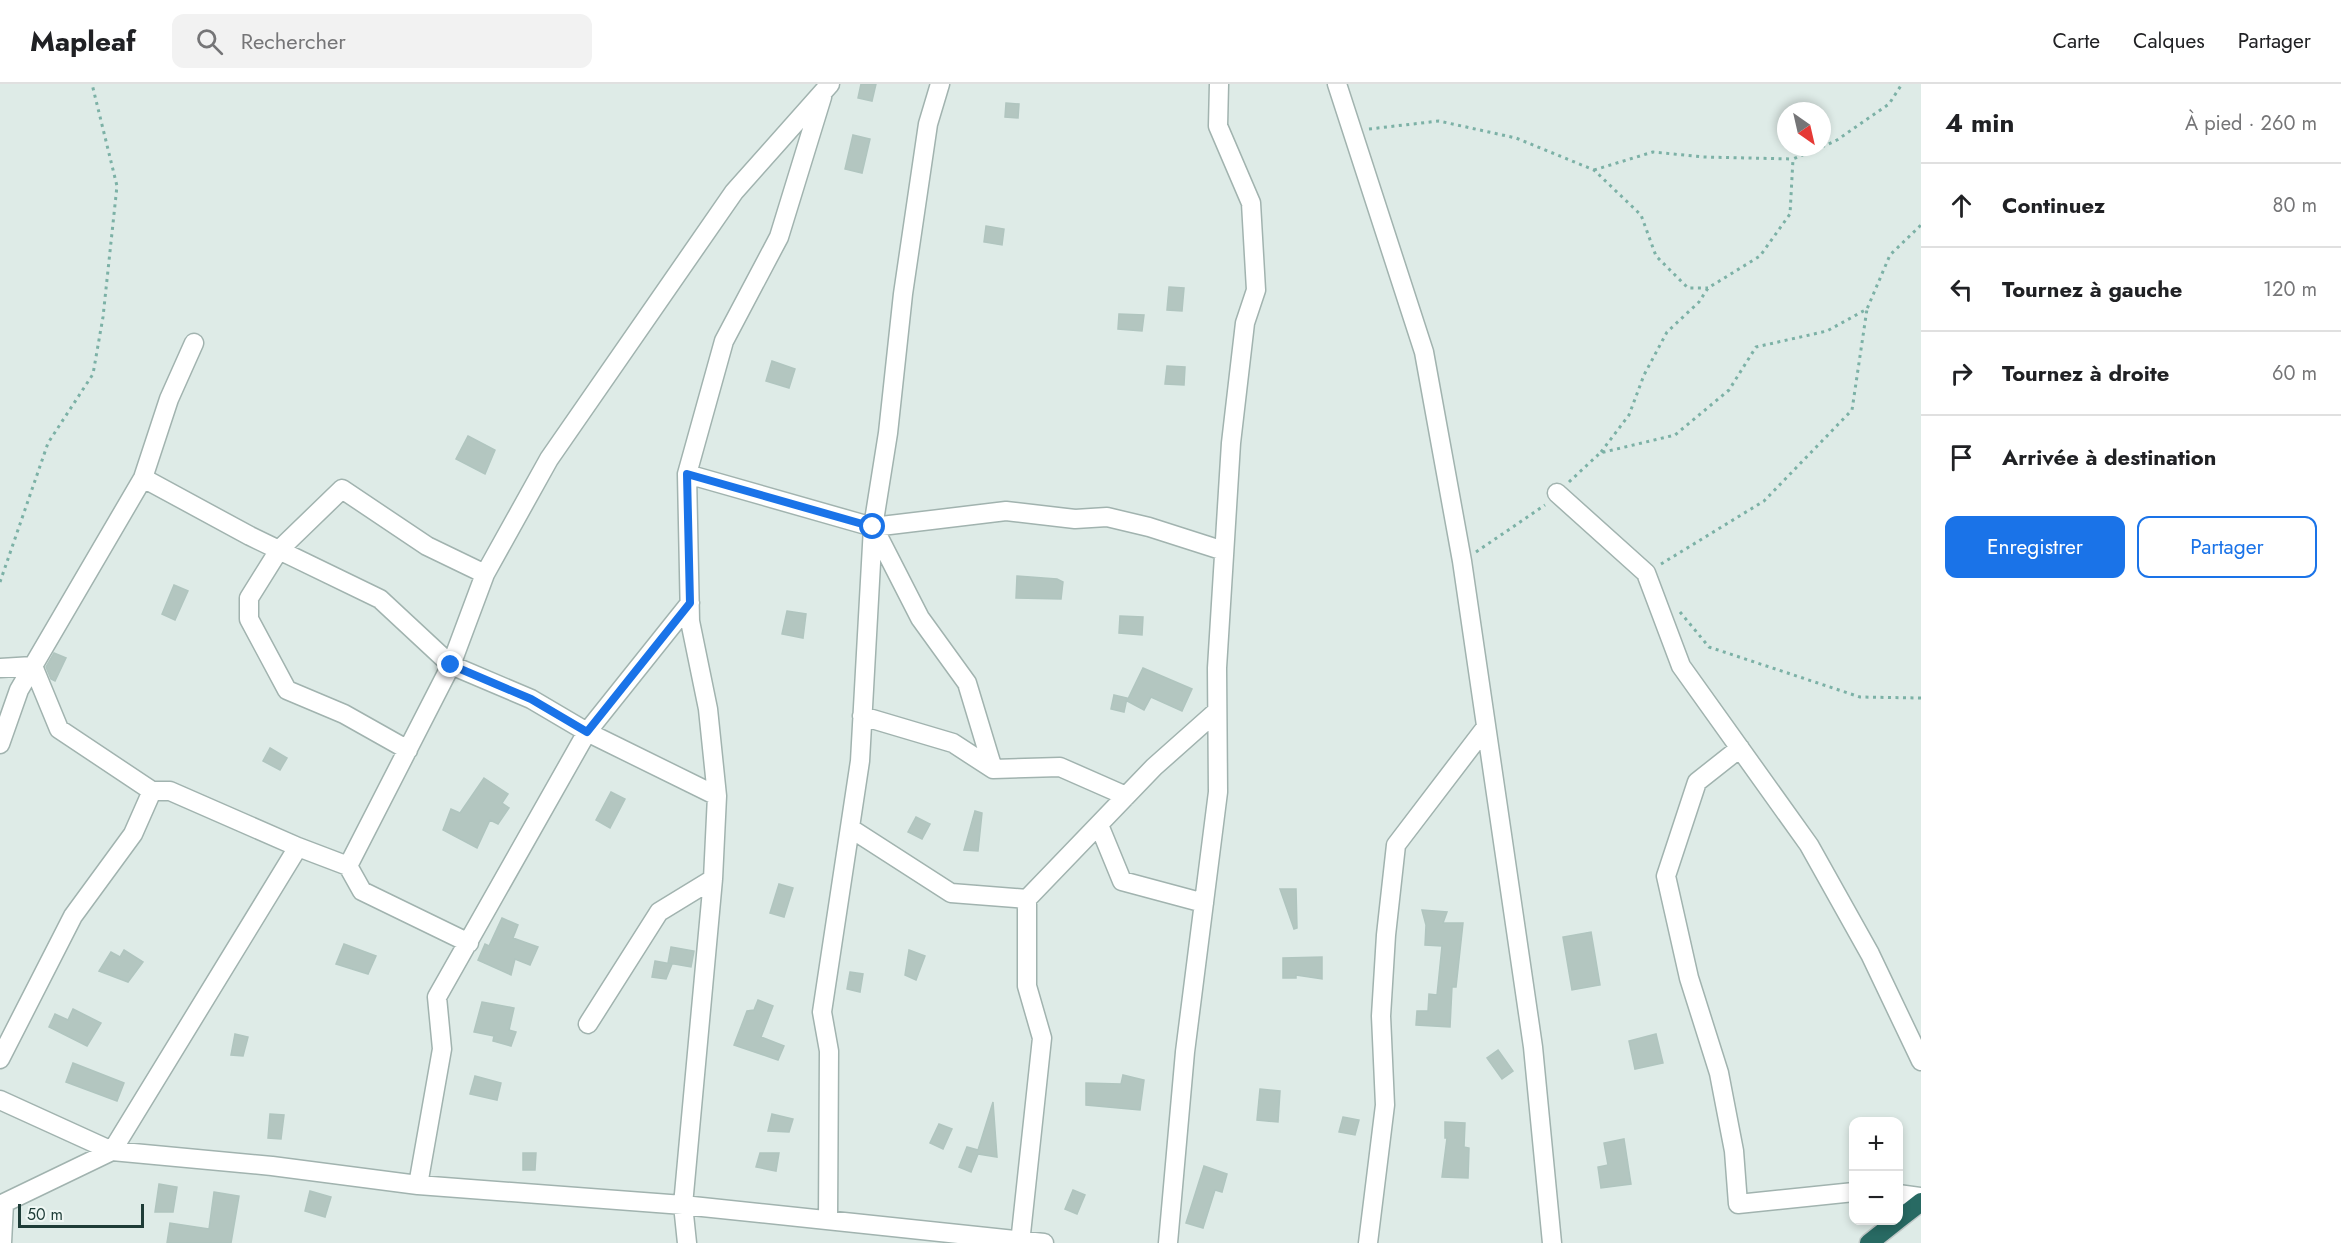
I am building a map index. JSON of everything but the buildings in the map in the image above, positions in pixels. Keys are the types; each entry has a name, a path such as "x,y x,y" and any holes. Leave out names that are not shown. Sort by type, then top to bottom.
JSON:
{"highway":[{"path":"1903,1216 1921,1202"},
{"path":"1869,1243 1892,1225"}],"street":[{"path":"828,1219 829,1051 822,1012 860,761 873,527 888,433 903,294 925,146 940,84"},
{"path":"1168,1243 1185,1052 1218,792 1217,668 1231,443 1245,323 1256,290 1251,203 1218,126 1219,84"},
{"path":"1337,84 1424,352 1462,561 1533,1047 1552,1243"},
{"path":"687,1243 683,1205 712,879 717,796 708,709 690,621 687,474 724,341 779,237 827,87"},
{"path":"348,866 451,665 484,574 549,459 734,192 827,87"},
{"path":"0,744 19,690 143,478 169,399 194,343"},
{"path":"687,474 873,527 1006,511 1075,519 1107,518 1149,527 1224,550"},
{"path":"143,478 380,599 451,665 531,699 587,732 717,796"},
{"path":"408,750 344,714 287,690 249,620 249,598 279,549 342,489 427,546 484,574"},
{"path":"1557,493 1646,573 1682,666 1809,845 1870,954 1921,1061"},
{"path":"873,527 920,618 967,682 993,769"},
{"path":"418,1185 442,1049 437,997 587,732 690,603"},
{"path":"0,668 33,666"},
{"path":"33,666 59,729 152,791 170,791 298,847 348,866 362,891 469,943"},
{"path":"1021,1241 1042,1038 1027,986 1027,899 1126,796 1217,711"},
{"path":"862,716 953,743 993,769 1060,767 1126,796"},
{"path":"1368,1243 1385,1105 1381,1016 1386,935 1396,845 1486,728"},
{"path":"1740,748 1697,782 1666,876 1689,978 1719,1074 1734,1151 1738,1204 1849,1193"},
{"path":"0,1059 73,916 133,834 152,791"},
{"path":"1099,825 1122,881 1204,903"},
{"path":"850,828 951,893 1027,899"},
{"path":"2,1243 4,1203 112,1151 298,847"},
{"path":"588,1024 659,912 712,879"},
{"path":"0,1100 112,1151 272,1166 418,1185 683,1205 1044,1243"},
{"path":"1903,1195 1921,1197"}],"path":[{"path":"0,582 48,443 93,374 103,317 117,186 92,84"},
{"path":"1831,143 1889,104 1902,84"},
{"path":"1353,131 1439,121 1516,138 1594,170 1641,215 1656,256 1688,288 1708,288"},
{"path":"1594,170 1653,152 1703,157 1793,159 1800,156"},
{"path":"1462,561 1538,511 1600,453 1629,415 1644,375 1667,332 1699,302 1708,288 1760,256 1790,214 1793,159"},
{"path":"1646,573 1764,501 1852,410 1867,309 1890,255 1921,225"},
{"path":"1600,453 1675,435 1729,390 1756,347 1827,331 1867,309"},
{"path":"1674,606 1710,647 1860,697 1921,698"}],"route":[{"path":"451,665 531,699 587,732 690,603 687,474 873,527"}]}
